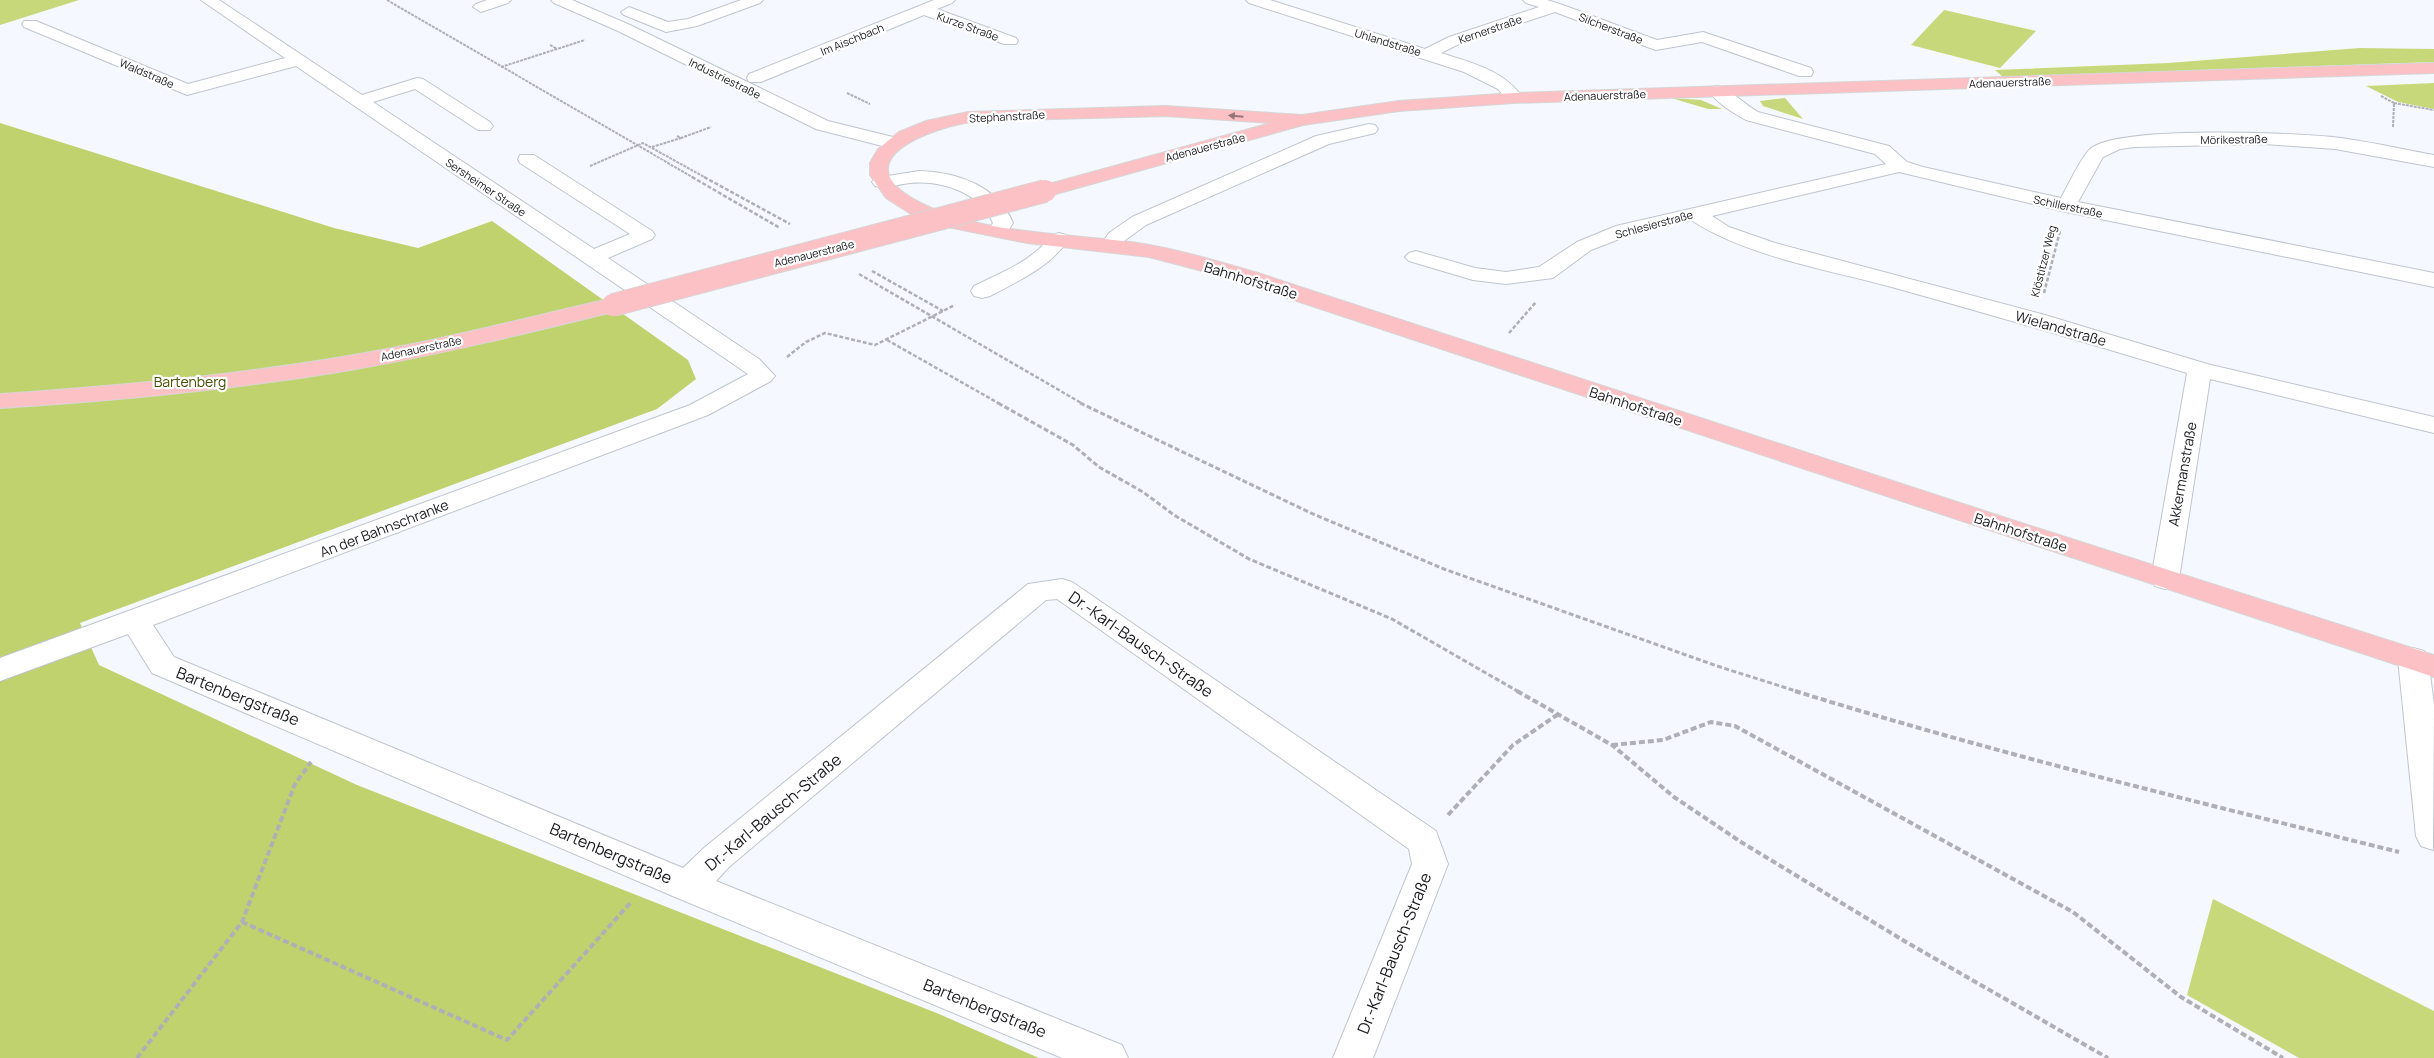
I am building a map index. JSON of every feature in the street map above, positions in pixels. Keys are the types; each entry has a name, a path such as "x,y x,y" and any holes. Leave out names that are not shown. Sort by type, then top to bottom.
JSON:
{"main road":[{"name":"Adenauerstraße","path":"0,401 172,387 316,368 389,355 613,305 1045,191 1302,120 1399,106 1514,98 2434,68"},
{"path":"1124,112 1166,111 1302,120"},
{"name":"Stephanstraße","path":"894,143 930,125 958,118 1124,112"},
{"path":"1124,112 1162,116 1189,131 1209,146"},
{"path":"882,182 878,167 881,157 894,143"},
{"name":"Bahnhofstraße","path":"882,182 900,201 930,217 998,231 1110,246 1180,258 1250,277 1497,361 2424,662"}],"street":[{"name":"Sersheimer Straße","path":"209,0 751,364 763,376"},
{"path":"481,7 503,0"},
{"name":"Industriestraße","path":"559,0 624,28 822,125 894,143"},
{"path":"611,4 666,27 691,23 755,0"},
{"name":"Im Aischbach","path":"755,78 948,0"},
{"name":"Uhlandstraße","path":"1254,0 1427,54 1489,76 1504,85 1514,98"},
{"name":"Silcherstraße","path":"1531,0 1555,7 1656,45 1703,37 1805,72"},
{"name":"Kernerstraße","path":"1427,54 1455,40 1555,7"},
{"name":"Kurze Straße","path":"925,10 1010,41"},
{"name":"Waldstraße","path":"30,24 187,90 298,60"},
{"path":"358,101 417,83 484,126"},
{"name":"Schillerstraße","path":"1718,91 1736,107 1752,116 1882,150 1900,166 2066,206 2434,280"},
{"path":"1110,246 1116,237 1139,221 1323,140 1369,129"},
{"name":"Mörikestraße","path":"2066,206 2096,153 2115,144 2128,142 2265,138 2335,143 2434,161"},
{"path":"527,159 645,236 591,258"},
{"name":"Schlesierstraße","path":"1416,257 1473,274 1506,278 1545,273 1584,246 1623,230 1900,166"},
{"path":"882,182 926,177 953,182 978,193 1000,211 1003,223 998,231"},
{"name":"Wielandstraße","path":"1694,213 1722,231 1768,247 2037,320 2200,369 2434,425"},
{"path":"982,291 1036,261 1054,248 1059,240"},
{"name":"Akkermanstraße","path":"2165,579 2200,369"},
{"name":"An der Bahnschranke","path":"0,670 699,410 763,376"},
{"name":"Dr.-Karl-Bausch-Straße","path":"672,879 717,856 1038,591 1062,589 1424,841 1430,864 1353,1058"},
{"name":"Bartenbergstraße","path":"135,621 163,665 672,879 1108,1058"},
{"path":"2424,662 2433,836"}],"path":[{"path":"387,0 783,230"},
{"path":"501,67 557,49 550,45"},
{"path":"847,93 870,104"},
{"path":"2393,129 2394,103 2434,110"},
{"path":"651,147 711,127"},
{"path":"677,136 681,138"},
{"path":"560,179 643,143 796,228"},
{"name":"Klöstitzer Weg","path":"2037,320 2066,206"},
{"path":"852,269 1081,403 1313,514 1453,573 1717,666 1895,722 2072,771 2405,854"},
{"path":"763,376 806,342 826,333 875,345 982,291"},
{"path":"932,305 943,311"},
{"path":"887,340 1073,445 1098,467 1143,492 1174,514 1248,559 1392,619 1612,745 1638,771 1710,822 1834,899 2108,1058"},
{"path":"1424,841 1513,745 1558,714"},
{"path":"1612,745 1663,740 1711,722 1736,726 2073,912 2181,997 2283,1058"},
{"path":"137,1058 242,922 295,784 332,735"},
{"path":"242,922 507,1040 672,879"}],"green space":[{"path":"0,0 79,0 0,25"},
{"path":"1944,10 2036,31 2000,68 1911,45"},
{"path":"2360,48 2434,49 2434,62 2003,77 1995,70 2168,63"},
{"path":"2434,83 2434,109 2398,102 2366,86"},
{"path":"1671,98 1701,100 1722,109 1708,109"},
{"path":"1785,98 1803,119 1763,106 1760,101"},
{"name":"Bartenberg","path":"0,123 334,228 418,248 492,221 688,360 696,379 657,409 80,623 99,665 357,785 939,1014 1039,1058 0,1058"},
{"path":"2213,899 2434,1011 2434,1058 2299,1058 2187,995"}]}
